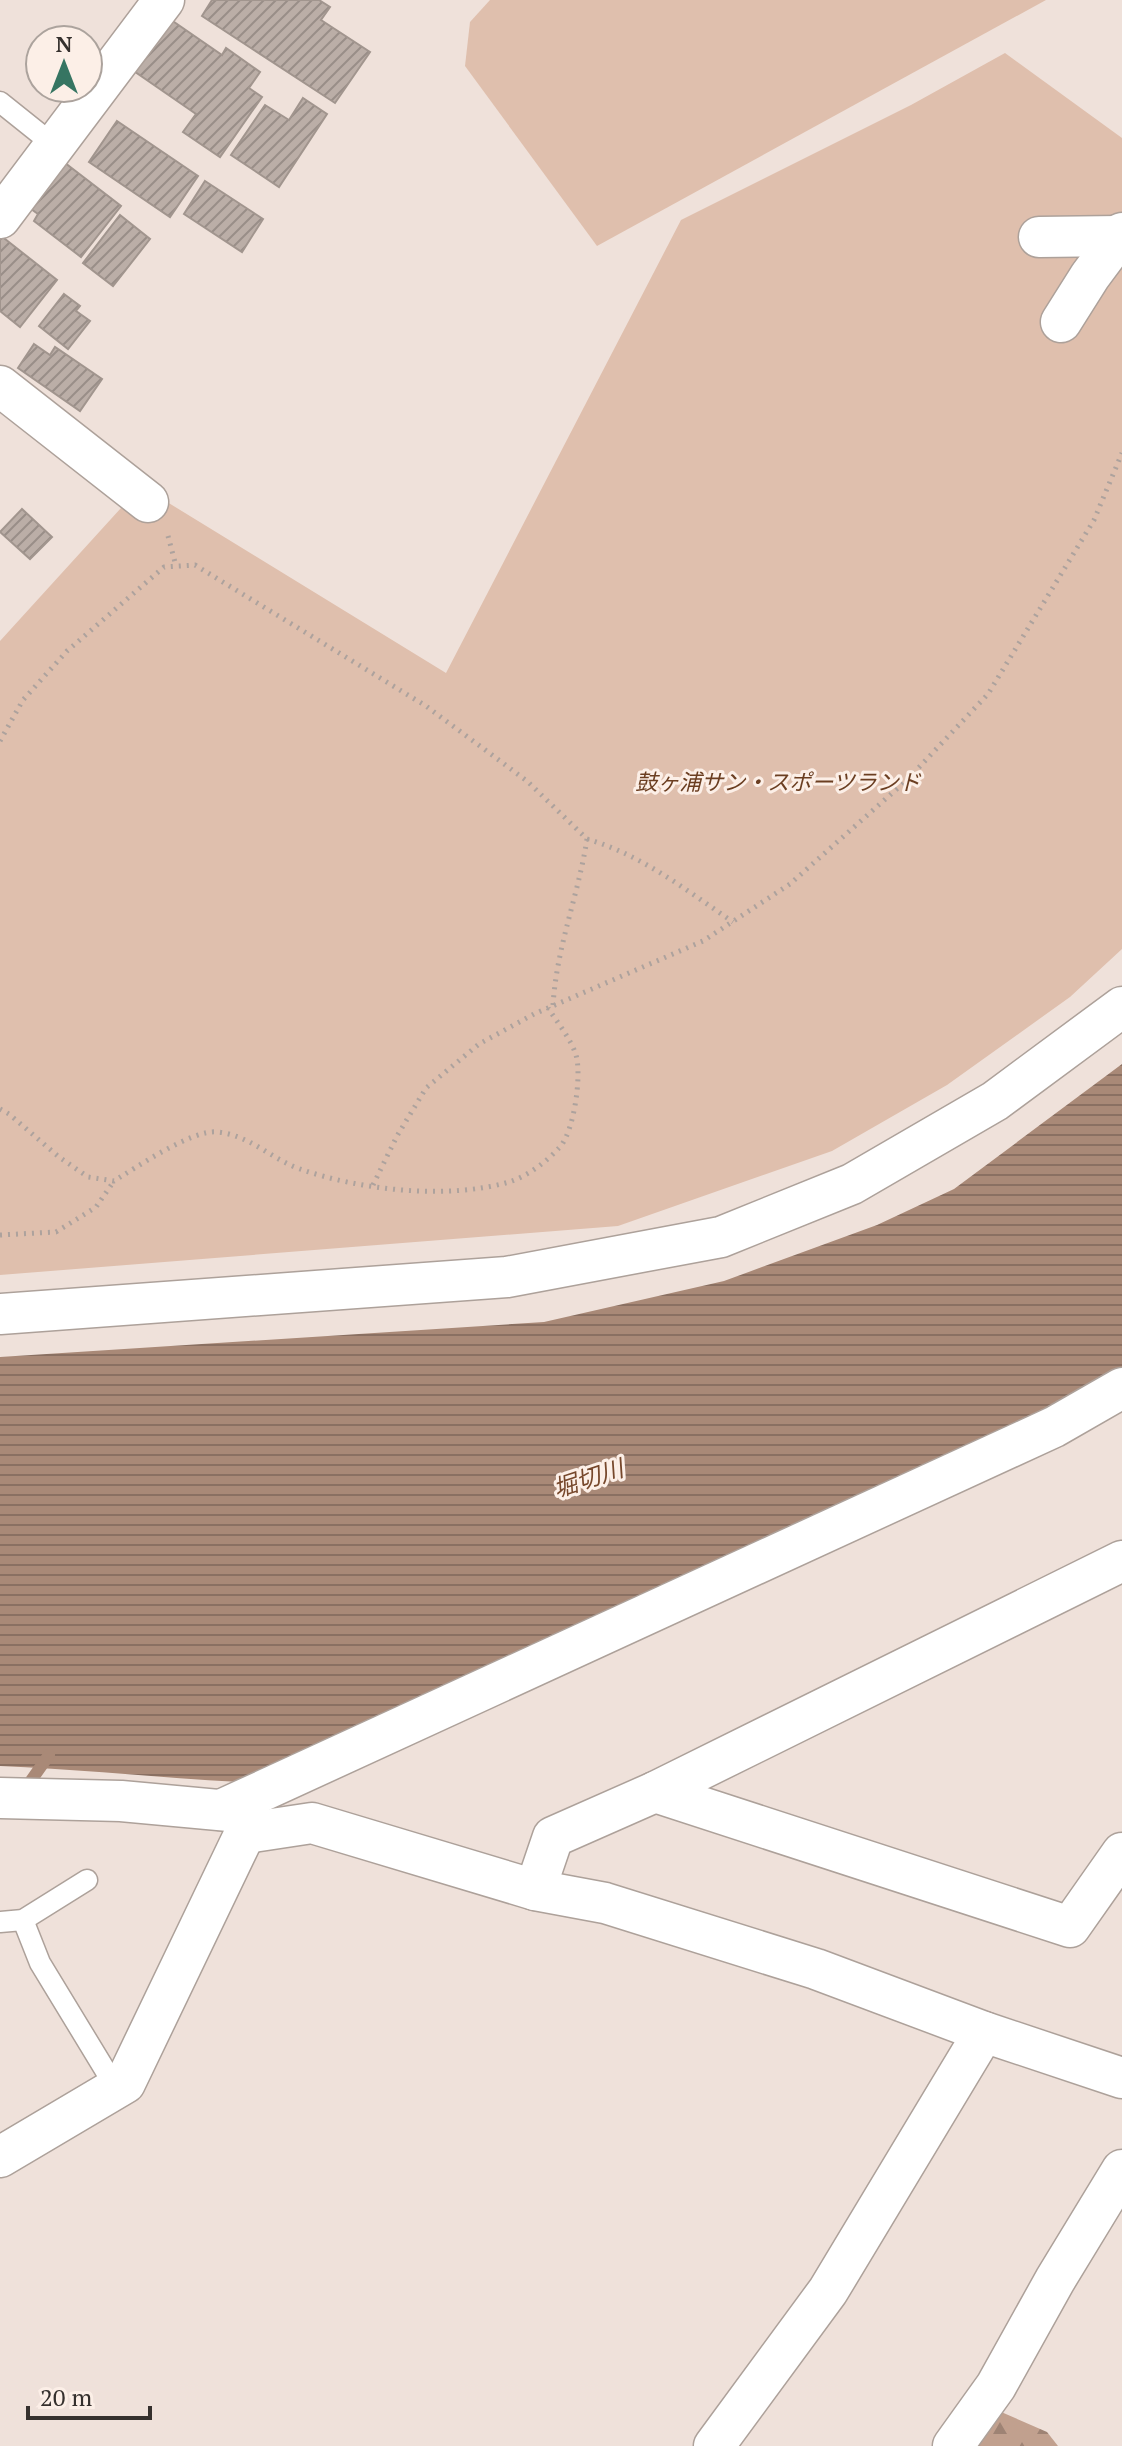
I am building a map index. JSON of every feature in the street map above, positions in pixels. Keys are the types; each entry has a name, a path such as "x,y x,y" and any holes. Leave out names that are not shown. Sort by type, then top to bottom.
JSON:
{"street":[{"path":"0,218 164,0"},
{"path":"1039,237 1121,234"},
{"path":"1061,322 1121,234"},
{"path":"0,386 148,502"},
{"path":"0,1314 507,1277 721,1237 839,1190 878,1169 995,1101 1122,1007"},
{"path":"0,2157 125,2083 233,1821 1054,1427 1122,1388"},
{"path":"535,1890 553,1837 655,1792 1122,1561"},
{"path":"655,1792 1070,1927 1122,1853"},
{"path":"0,1798 121,1801 233,1821 312,1823 535,1890 605,1903 801,1964 984,2032 1122,2078"},
{"path":"714,2446 828,2291 984,2032"},
{"path":"953,2446 996,2386 1055,2280 1122,2170"}],"lane":[{"path":"0,102 55,146"},
{"path":"0,1922 23,1920 87,1880"},
{"path":"23,1920 40,1963 116,2088"}],"path":[{"path":"373,1185 397,1136 426,1088 479,1044 550,1007 703,941 790,884 908,779 988,694 1094,520 1122,453"},
{"path":"0,741 23,700 67,651 164,567 195,565 426,706 527,781 587,839 611,846 656,869 733,922"},
{"path":"0,1235 56,1232 96,1207 114,1181 163,1150 215,1131 254,1142 297,1168 391,1191 452,1191 511,1181 545,1162 566,1141 576,1103 576,1056 550,1007 559,949 583,868 587,839"},
{"path":"0,1109 88,1177 114,1181"}],"green space":[{"path":"490,0 1046,0 597,246 465,66 470,22"},
{"name":"鼓ヶ浦サン・スポーツランド","path":"1005,53 1122,138 1122,949 1070,997 947,1085 832,1151 618,1226 0,1275 0,641 141,486 446,673 681,220 911,105"},
{"path":"992,2408 1047,2432 1058,2446 967,2446"}],"water":[{"name":"堀切川","path":"1122,1064 1122,1376 240,1782 0,1766 0,1357 544,1322 724,1281 877,1225 954,1189"}],"building":[{"path":"212,0 319,0 330,7 321,20 370,52 335,103 202,16"},
{"path":"164,15 222,55 226,48 260,72 249,88 262,97 220,157 183,132 196,114 128,67"},
{"path":"303,98 327,114 279,187 231,155 265,105 289,120"},
{"path":"117,121 198,176 170,217 89,162"},
{"path":"56,156 121,206 81,257 34,221 38,214 20,201"},
{"path":"205,181 263,219 242,252 184,214"},
{"path":"120,215 150,239 113,286 83,263"},
{"path":"0,235 57,280 20,327 0,311"},
{"path":"64,294 80,306 76,311 90,321 68,349 39,326"},
{"path":"34,344 50,355 55,347 102,379 80,411 18,368"},
{"path":"22,509 52,537 30,559 0,532"}],"waterway":[{"path":"23,1792 49,1755"}]}
